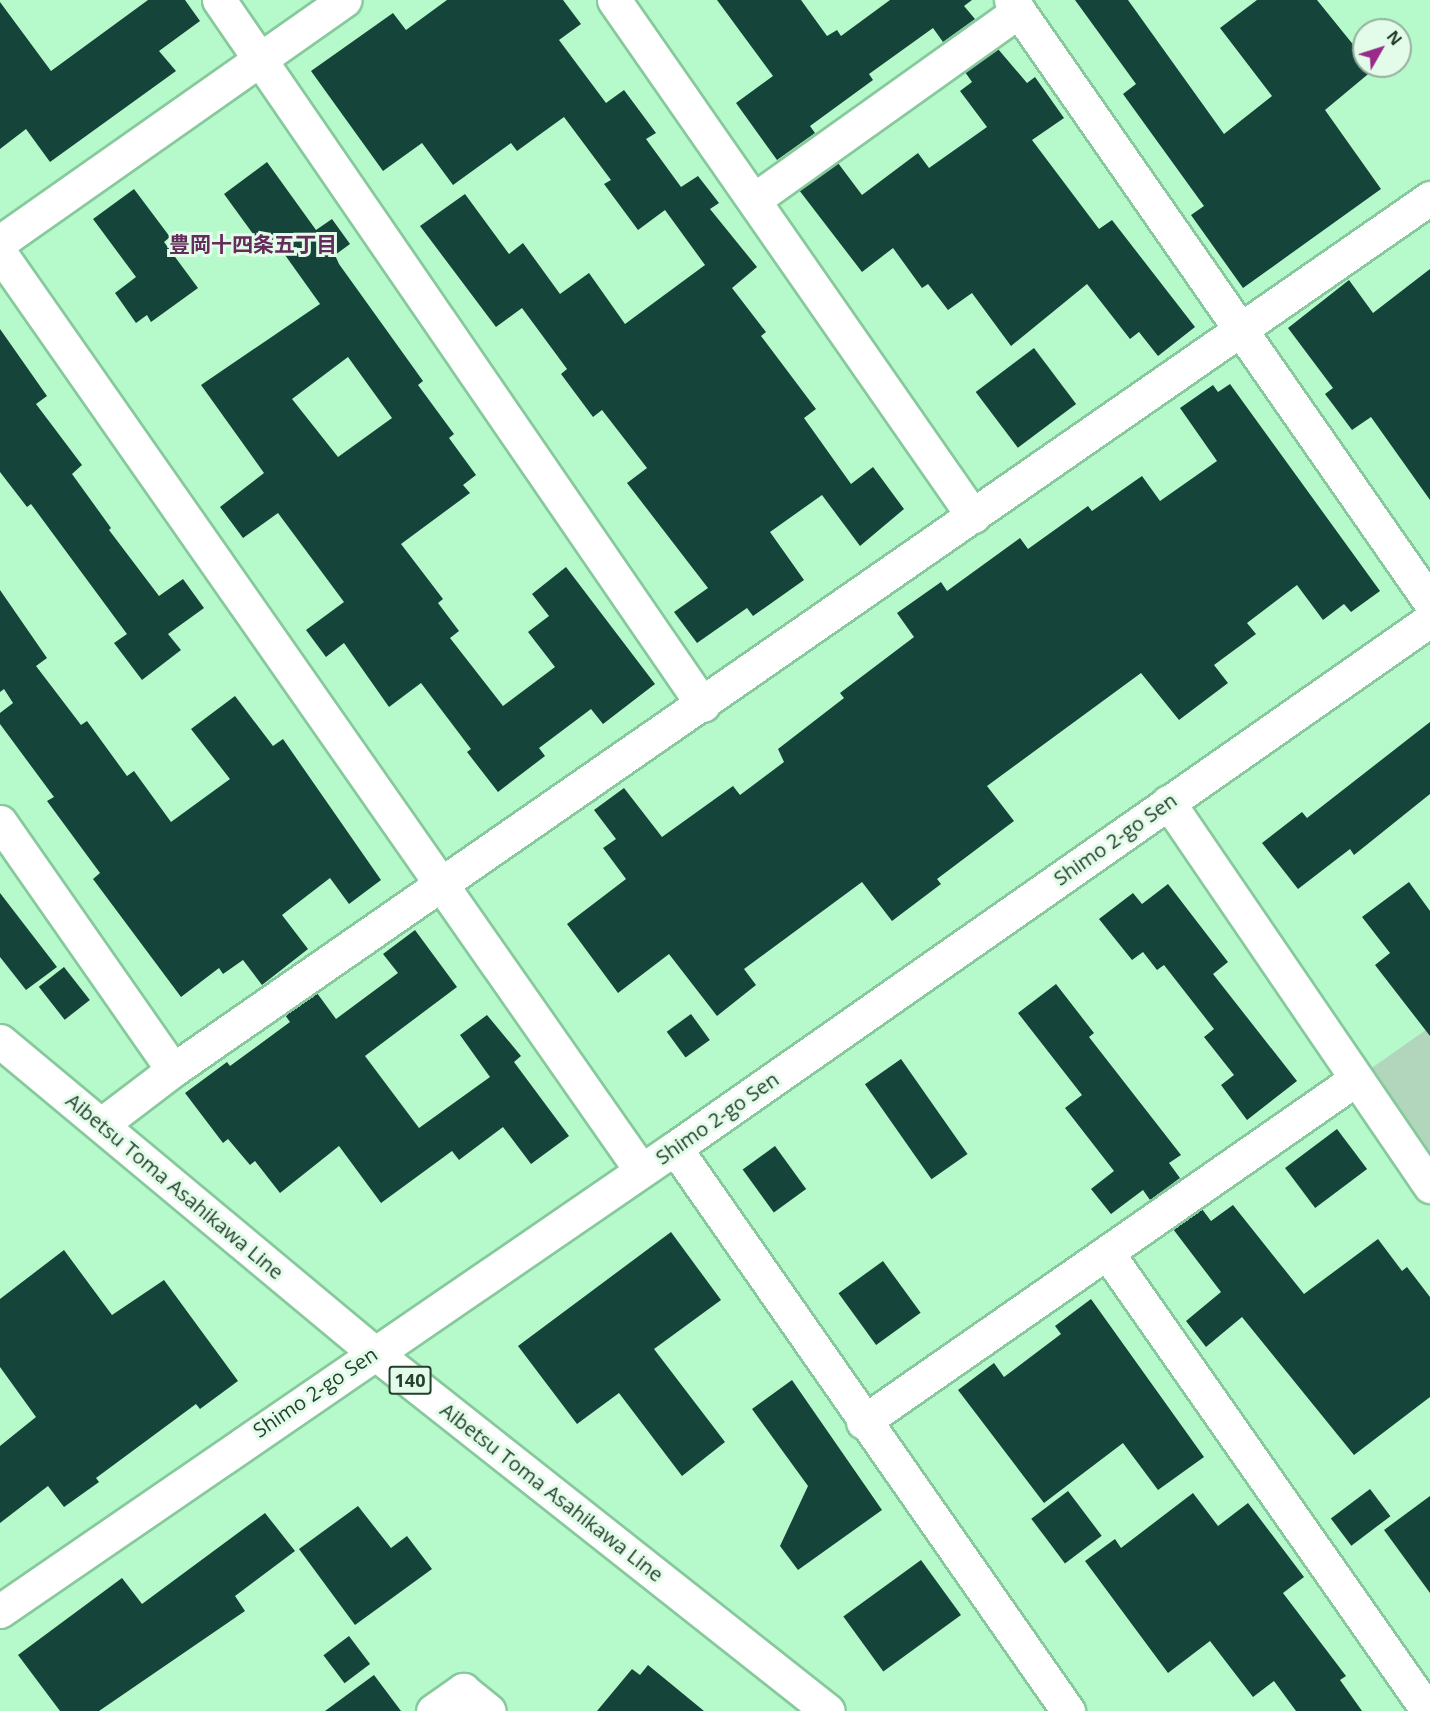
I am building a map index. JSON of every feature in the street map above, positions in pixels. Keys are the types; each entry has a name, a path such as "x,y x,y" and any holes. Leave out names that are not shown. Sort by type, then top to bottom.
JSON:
{"street":[{"path":"219,0 703,705"},
{"path":"0,242 344,0"},
{"path":"614,0 755,199 973,516"},
{"path":"755,199 1015,5 1430,602"},
{"path":"102,1124 173,1070 703,705 1430,198"},
{"path":"0,253 641,1170"},
{"name":"Shimo 2-go Sen","path":"3,1604 675,1148 1430,621"},
{"path":"1168,802 1430,1186"},
{"path":"0,822 173,1070"},
{"name":"Aibetsu Toma Asahikawa Line","path":"0,1041 375,1353 828,1711"},
{"path":"863,1422 1356,1079"},
{"path":"675,1148 863,1422 1068,1711"},
{"path":"1107,1254 1428,1711"},
{"path":"433,1711 464,1690 489,1711"}],"green space":[{"path":"1430,1027 1430,1186 1356,1079"}],"building":[{"path":"148,0 185,0 200,21 159,51 176,71 50,162 26,129 0,149 0,2 51,71"},
{"path":"447,0 563,0 581,24 559,40 606,103 624,90 656,133 646,139 681,187 698,176 719,203 710,209 757,267 732,288 766,332 761,336 816,409 804,418 851,484 873,467 904,509 860,546 822,495 770,532 804,580 753,616 747,608 697,643 674,612 708,588 627,483 647,468 602,410 593,417 561,374 567,369 522,308 496,327 420,226 465,194 509,254 523,243 560,294 589,273 625,324 705,265 665,210 638,230 604,184 611,180 564,117 517,151 511,143 453,185 422,143 383,171 311,71 393,13 406,30"},
{"path":"717,0 801,0 827,36 837,30 841,36 890,0 972,0 964,6 975,19 943,42 933,28 869,74 873,80 810,126 815,133 777,160 736,103 773,76"},
{"path":"1075,0 1128,0 1224,134 1272,96 1220,28 1257,0 1317,0 1352,43 1352,78 1363,78 1325,110 1381,189 1243,288 1191,215 1204,206 1123,94 1136,84"},
{"path":"998,49 1027,83 1035,77 1064,118 1032,140 1099,229 1112,220 1195,327 1158,356 1139,332 1130,339 1087,284 1011,346 972,293 948,310 928,284 922,288 893,248 862,272 799,190 838,163 862,195 918,153 929,168 987,127 960,91 972,82 965,72"},
{"path":"267,162 316,230 332,219 350,244 335,255 339,264 423,381 418,385 454,434 449,438 476,475 463,485 470,493 401,544 443,599 438,603 459,631 450,638 503,706 555,667 528,632 549,616 532,594 566,567 655,684 603,724 591,709 539,748 545,756 498,792 467,752 471,749 421,683 389,707 344,643 326,657 306,630 344,602 278,513 243,538 220,507 264,473 201,385 320,304 275,241 264,249 224,194","holes":["348,357 392,418 338,457 292,399"]},
{"path":"134,189 170,237 164,242 198,288 151,322 147,315 136,323 115,293 136,277 93,219"},
{"path":"1430,269 1430,500 1371,417 1352,430 1325,394 1333,388 1288,328 1349,280 1373,313"},
{"path":"0,329 47,396 36,404 82,465 72,474 111,528 109,530 159,596 183,579 204,608 168,634 181,650 142,680 114,643 127,634 31,504 27,507 0,472"},
{"path":"1034,348 1076,404 1018,448 976,392"},
{"path":"1230,384 1380,591 1351,612 1344,604 1323,620 1297,585 1247,623 1256,634 1214,665 1228,683 1179,720 1141,673 987,786 1014,821 937,879 941,884 892,921 862,882 744,969 756,985 717,1016 669,954 618,993 567,924 626,879 603,848 616,839 594,810 624,788 662,837 733,786 740,795 784,762 778,749 844,698 840,693 914,637 897,613 941,582 947,591 1020,538 1028,549 1088,506 1092,511 1142,476 1160,501 1217,461 1180,408 1213,385 1218,392"},
{"path":"0,590 47,658 36,666 81,725 87,721 127,776 134,771 171,822 230,779 191,729 235,696 273,746 283,739 381,880 349,904 330,878 282,915 308,949 262,985 243,960 223,974 219,968 181,997 93,879 100,873 47,801 54,797 0,724 0,713 13,703 4,689 0,692"},
{"path":"1430,722 1430,794 1354,855 1350,849 1298,889 1262,843 1302,812 1307,818"},
{"path":"1409,882 1430,911 1430,1036 1375,965 1390,953 1362,917"},
{"path":"1168,884 1228,962 1213,974 1297,1081 1247,1120 1221,1085 1234,1075 1204,1037 1214,1029 1164,965 1157,970 1143,952 1132,960 1099,919 1133,893 1142,904"},
{"path":"0,893 57,967 26,990 0,957"},
{"path":"415,930 457,987 365,1056 419,1128 490,1077 460,1035 487,1015 521,1056 514,1062 569,1136 531,1164 503,1127 459,1160 452,1151 381,1203 339,1146 280,1193 255,1161 250,1165 228,1139 223,1143 185,1093 227,1062 230,1066 290,1022 285,1015 317,993 336,1019 398,973 383,954"},
{"path":"64,967 90,1000 65,1020 39,987"},
{"path":"1056,984 1094,1033 1089,1037 1181,1155 1169,1163 1180,1178 1150,1200 1143,1190 1111,1214 1091,1189 1114,1171 1065,1108 1082,1095 1018,1013"},
{"path":"691,1014 710,1040 686,1058 667,1032"},
{"path":"901,1059 968,1154 931,1179 865,1084"},
{"path":"1337,1129 1367,1169 1315,1208 1285,1168"},
{"path":"775,1146 806,1189 774,1212 743,1170"},
{"path":"1233,1205 1304,1294 1378,1239 1402,1271 1407,1267 1430,1297 1430,1397 1354,1455 1242,1317 1206,1347 1186,1321 1221,1292 1173,1229 1202,1209 1211,1221"},
{"path":"671,1232 721,1300 654,1349 725,1442 682,1476 619,1393 577,1424 518,1346"},
{"path":"64,1250 112,1315 164,1280 238,1381 200,1409 196,1404 96,1478 99,1482 64,1507 48,1486 0,1523 0,1446 36,1417 0,1367 0,1299"},
{"path":"883,1261 921,1313 876,1345 839,1293"},
{"path":"1091,1299 1204,1457 1158,1490 1123,1443 1044,1503 958,1390 994,1363 1004,1377 1061,1334 1055,1326"},
{"path":"792,1380 882,1510 798,1570 780,1546 808,1486 752,1409"},
{"path":"1370,1489 1390,1516 1351,1546 1331,1518"},
{"path":"1068,1491 1102,1536 1065,1563 1031,1519"},
{"path":"1193,1493 1218,1526 1248,1503 1304,1577 1283,1593 1346,1676 1340,1680 1362,1711 1296,1711 1274,1681 1253,1697 1210,1641 1168,1673 1085,1561 1115,1539 1121,1548"},
{"path":"1430,1496 1430,1593 1384,1530"},
{"path":"358,1506 391,1548 407,1536 432,1569 355,1625 299,1549"},
{"path":"265,1513 295,1551 235,1596 245,1611 99,1711 60,1711 18,1655 122,1578 142,1604"},
{"path":"921,1560 961,1615 883,1671 843,1616"},
{"path":"349,1636 370,1664 345,1683 323,1655"},
{"path":"648,1665 704,1711 597,1711 632,1669 640,1675"},
{"path":"374,1675 401,1711 325,1711"}],"district":[{"name":"豊岡十四条五丁目","path":"253,244"}]}
